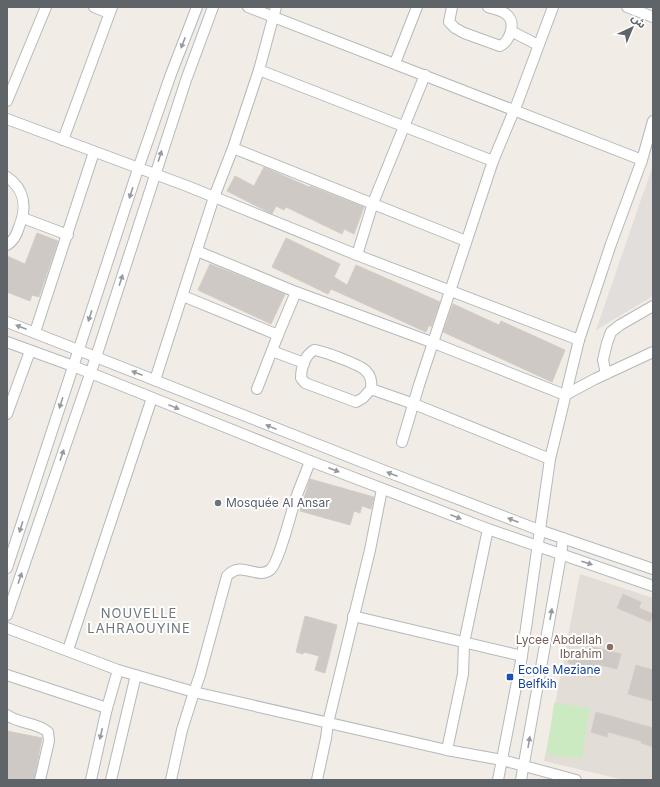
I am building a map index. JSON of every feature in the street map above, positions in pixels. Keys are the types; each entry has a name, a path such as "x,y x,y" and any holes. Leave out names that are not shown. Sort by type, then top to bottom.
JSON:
{"street":[{"path":"7,101 46,7"},
{"path":"63,140 111,10 94,7"},
{"path":"7,568 138,169 171,74 197,7"},
{"path":"7,615 96,357 154,174 213,7"},
{"path":"248,7 275,12 395,64 642,160"},
{"path":"395,64 417,7"},
{"path":"449,8 449,22 455,28 500,46 504,44 511,31 509,17 505,13 488,7"},
{"path":"402,442 493,161 553,7"},
{"path":"627,7 653,17"},
{"path":"155,380 214,197 233,148 259,70 275,12"},
{"path":"511,31 538,45"},
{"path":"259,70 493,161"},
{"path":"357,255 373,203 425,75"},
{"path":"7,119 214,197 357,255 579,340"},
{"path":"498,780 522,656 550,459 565,395 579,340 610,244 642,160 653,121"},
{"path":"233,148 466,241"},
{"path":"35,332 94,152"},
{"path":"7,177 17,185 24,205 23,218 16,237 7,245"},
{"path":"23,218 68,235"},
{"path":"197,251 296,292 434,343 565,395 653,352"},
{"path":"257,389 296,292"},
{"path":"183,296 278,335"},
{"path":"606,374 603,360 611,332 620,325 653,306"},
{"path":"7,322 290,435 539,530 653,569"},
{"path":"7,342 73,366 382,489 488,529 653,586"},
{"path":"314,350 352,364 366,372 371,379 371,389 363,398 356,402 319,389 305,383 302,380 301,375 304,363 309,353 314,350"},
{"path":"7,414 10,398 30,351"},
{"path":"272,351 304,363"},
{"path":"371,389 414,404 550,459"},
{"path":"68,650 152,398"},
{"path":"171,780 182,730 200,675 227,576 236,569 260,573 268,572 272,568 310,461"},
{"path":"317,780 328,723 370,550 382,489"},
{"path":"447,750 463,674 464,643 488,529"},
{"path":"521,780 562,555 563,538"},
{"path":"353,616 522,656"},
{"path":"7,628 118,670 194,692 447,750 502,760 576,780"},
{"path":"91,780 107,708 118,670"},
{"path":"111,780 136,675"},
{"path":"8,679 107,708"},
{"path":"7,715 14,719 44,728 48,732 49,741 40,780"}],"shaded area":[{"path":"653,165 653,296 596,330"},
{"path":"580,574 653,598 653,780 624,780 544,761"}],"green space":[{"path":"554,703 590,708 582,759 547,754"}],"building":[{"path":"264,167 309,187 310,186 364,207 354,234 344,229 342,234 286,207 284,210 276,206 272,214 227,191 235,176 254,186"},
{"path":"37,233 58,241 39,297 32,295 30,301 7,292 7,256 25,264"},
{"path":"286,238 340,264 334,277 347,285 356,265 440,302 431,327 429,325 426,332 331,289 328,294 272,267"},
{"path":"210,264 285,294 271,324 198,290"},
{"path":"453,304 499,325 501,321 565,350 552,382 443,332"},
{"path":"310,479 374,497 371,509 362,506 360,513 354,511 350,525 300,511"},
{"path":"623,594 641,602 639,608 653,614 650,622 617,608"},
{"path":"305,616 337,625 325,673 315,670 319,656 304,652 303,654 296,652"},
{"path":"588,646 621,654 617,669 595,664 592,677 583,675 585,667 568,663 571,651 586,654"},
{"path":"636,665 653,670 653,701 628,694"},
{"path":"596,712 653,728 653,747 641,743 641,741 608,732 607,737 591,732"},
{"path":"7,731 42,738 34,780 7,780"}],"place":[{"name":"Mosquée Al Ansar","path":"218,503"},
{"name":"Lycee Abdellah Ibrahim","path":"610,647"},
{"name":"Ecole Meziane Belfkih","path":"510,677"}],"district":[{"name":"NOUVELLE LAHRAOUYINE","path":"139,620"}]}
